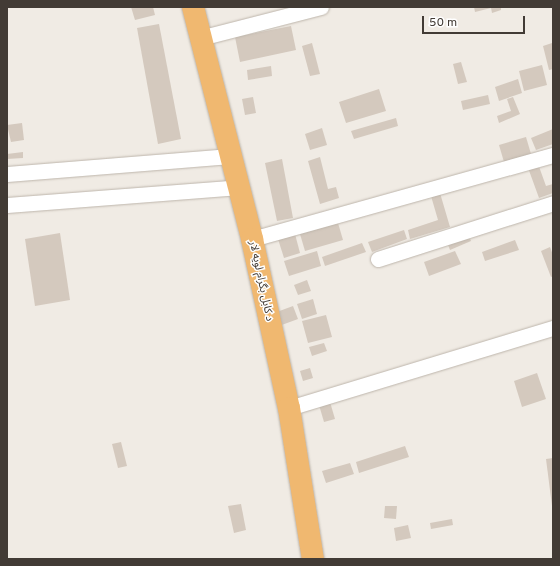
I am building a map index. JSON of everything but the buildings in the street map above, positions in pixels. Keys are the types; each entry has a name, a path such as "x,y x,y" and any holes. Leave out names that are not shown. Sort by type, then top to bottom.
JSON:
{"highway":[{"name":"د کابل بگرام لویه لار","path":"193,7 252,239 289,408 313,559"}],"street":[{"path":"200,38 321,7"},
{"path":"252,239 553,155"},
{"path":"7,174 230,156"},
{"path":"7,205 238,187"},
{"path":"378,259 553,203"},
{"path":"289,408 553,328"}]}
